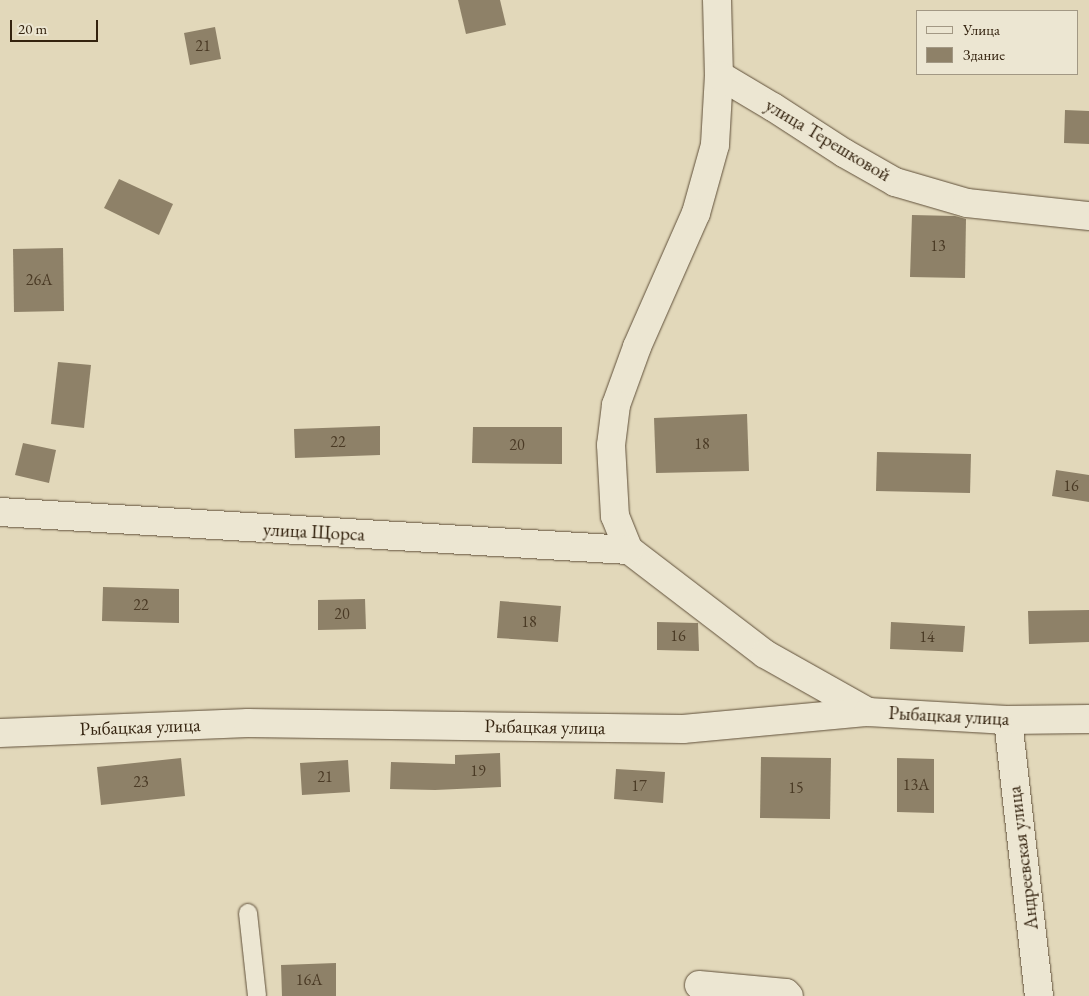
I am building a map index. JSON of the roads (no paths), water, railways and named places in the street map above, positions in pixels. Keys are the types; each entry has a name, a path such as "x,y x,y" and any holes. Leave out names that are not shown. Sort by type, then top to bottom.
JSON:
{"street":[{"path":"717,0 719,75 715,145 696,213 636,347 616,405 612,445 612,490 616,516 629,550 765,654 868,712"},
{"name":"улица Терешковой","path":"719,75 773,107 844,154 895,182 967,203 1089,216"},
{"name":"улица Щорса","path":"0,512 629,550"},
{"name":"Рыбацкая улица","path":"0,733 248,723 684,729 868,712 1008,720 1089,719"},
{"name":"Андреевская улица","path":"1008,720 1039,996"},
{"path":"699,985 786,992 789,996"}],"lane":[{"path":"248,912 257,996"}]}
